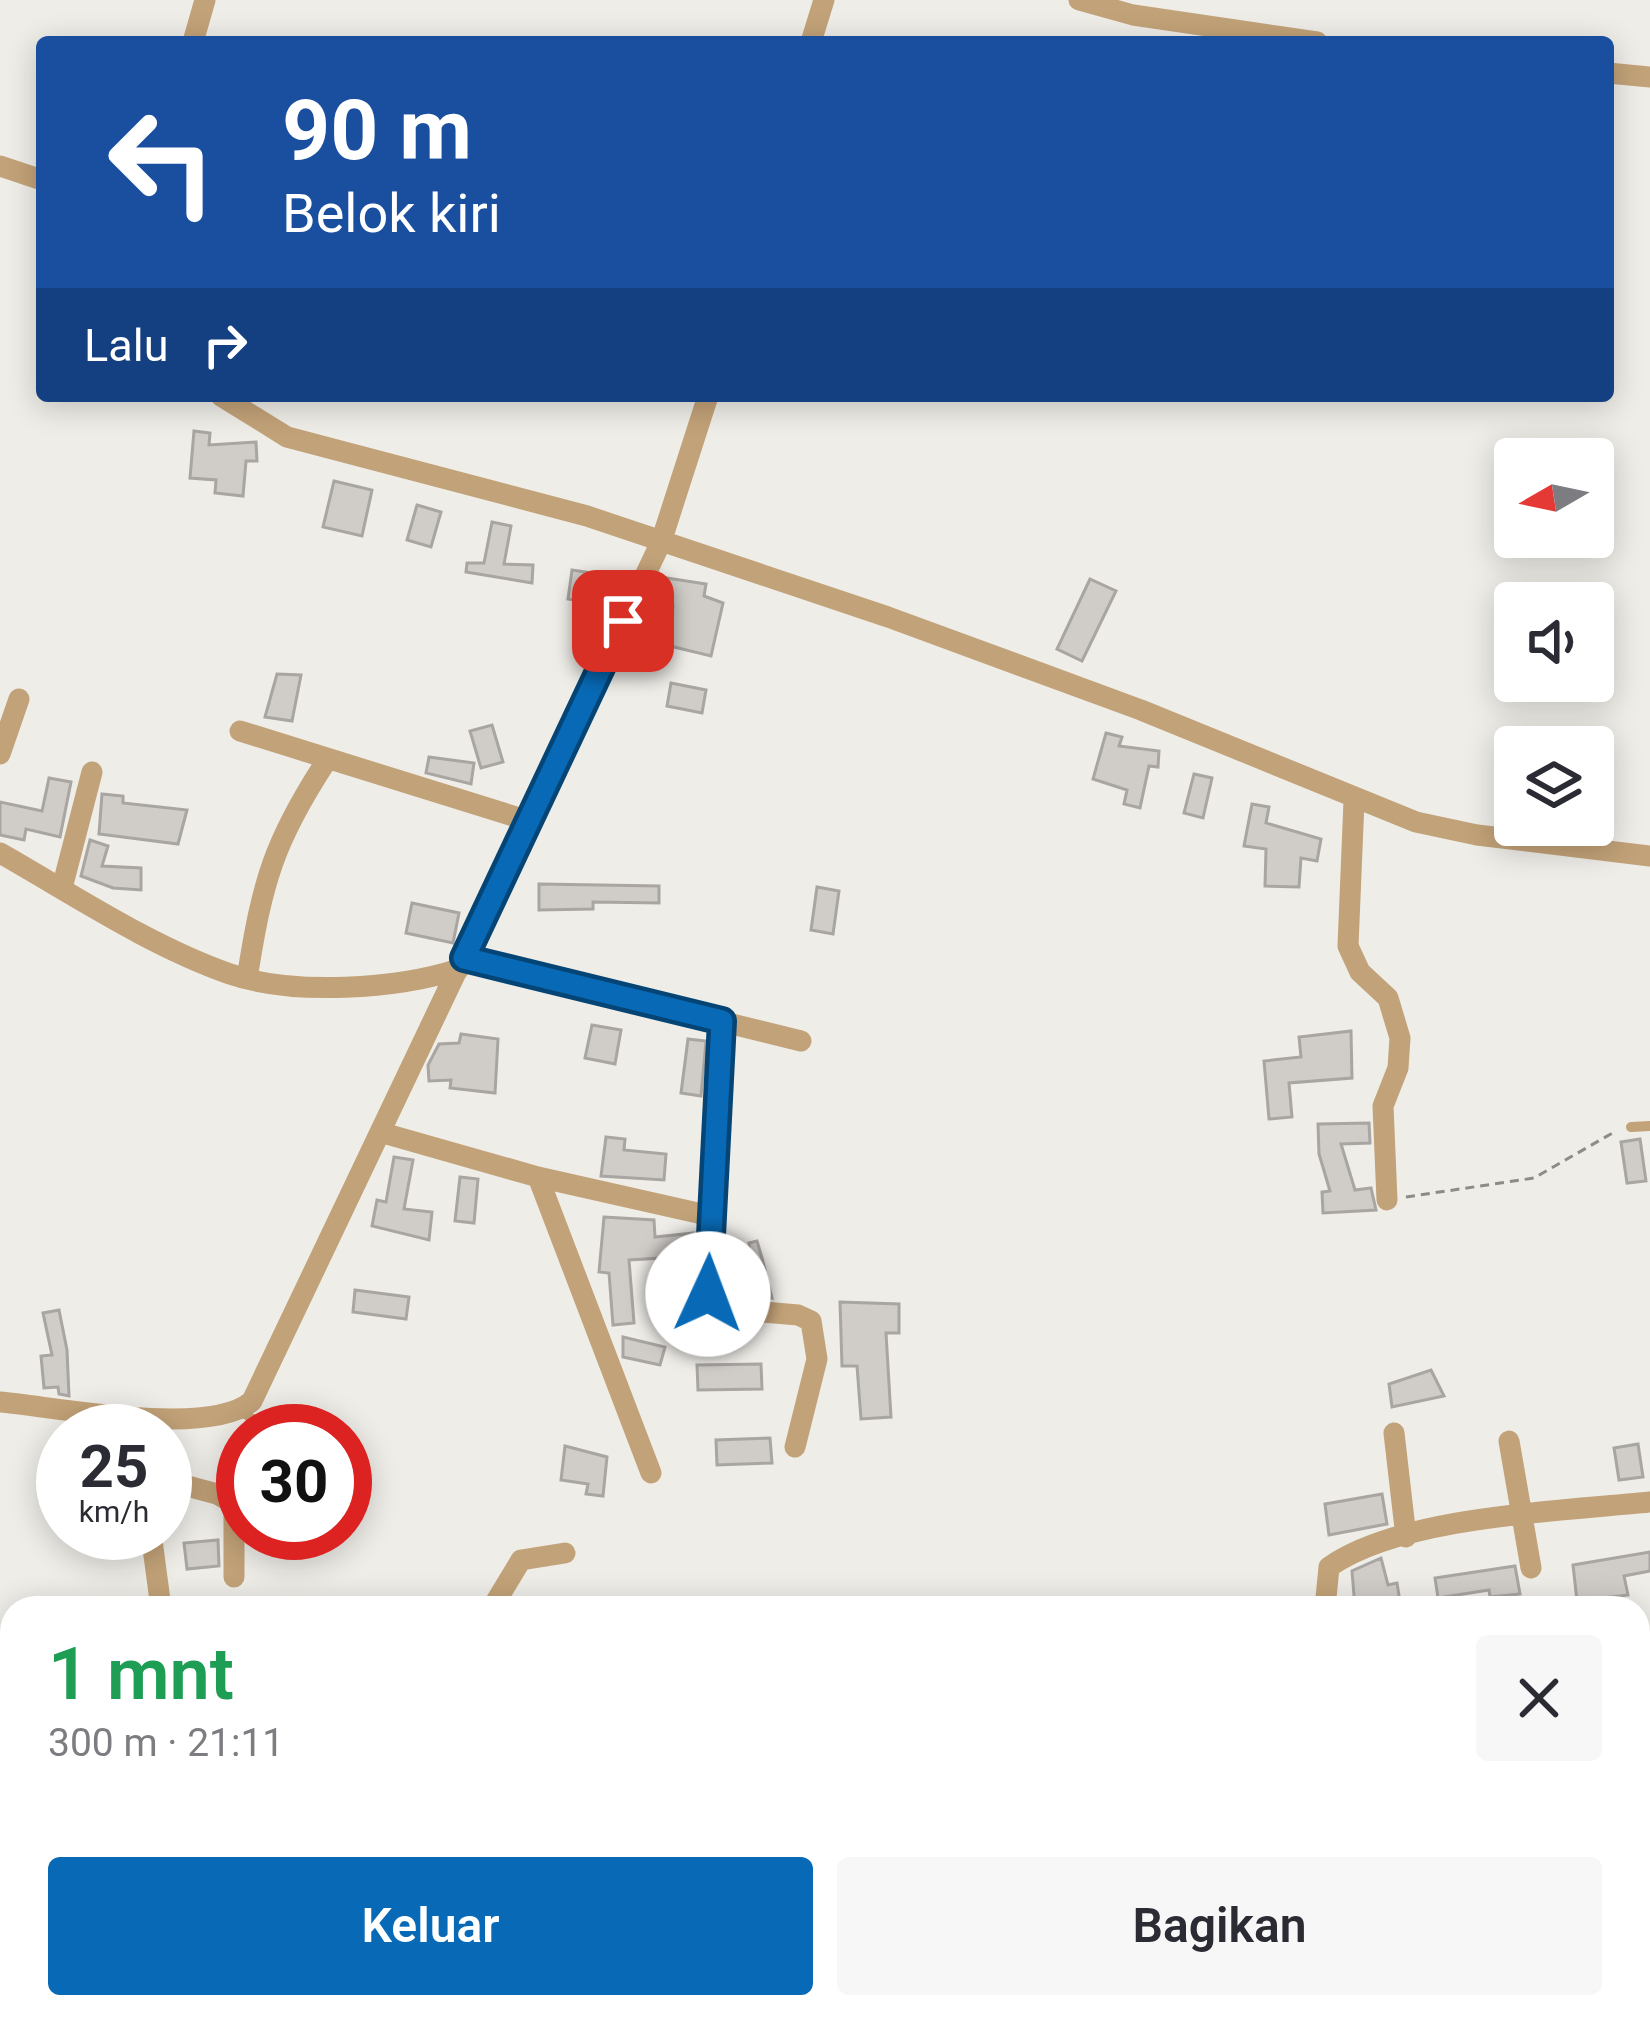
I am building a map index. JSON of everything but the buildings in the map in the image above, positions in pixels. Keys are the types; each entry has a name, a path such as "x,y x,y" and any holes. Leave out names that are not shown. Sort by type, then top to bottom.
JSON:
{"street":[{"path":"195,36 205,0"},
{"path":"814,36 824,0"},
{"path":"1078,0 1133,15 1276,36"},
{"path":"1614,74 1650,77"},
{"path":"0,166 36,178"},
{"path":"229,402 256,422 326,450 587,516 888,617 1141,710 1354,801 1478,835 1650,856"},
{"path":"247,1404 383,1132 661,542 706,402"},
{"path":"0,752 19,699"},
{"path":"240,731 529,821"},
{"path":"247,979 267,868 288,819 327,760"},
{"path":"62,888 92,772"},
{"path":"1354,801 1348,946 1360,972 1388,998 1400,1039 1398,1068 1383,1106 1387,1200"},
{"path":"0,853 247,979 411,985 462,964 801,1041"},
{"path":"411,985 433,1026"},
{"path":"722,1021 711,1304 798,1315 814,1328 817,1359 795,1447"},
{"path":"383,1132 538,1177 711,1216"},
{"path":"538,1177 651,1473"},
{"path":"0,1402 36,1407"},
{"path":"1394,1433 1406,1537"},
{"path":"1509,1441 1531,1568"},
{"path":"192,1487 234,1504 234,1577"},
{"path":"1326,1596 1329,1568 1406,1537 1522,1515 1650,1502"},
{"path":"499,1596 521,1560 566,1553"},
{"path":"155,1560 159,1596"}],"lane":[{"path":"1631,1126 1650,1126"}],"path":[{"path":"1387,1200 1534,1178 1631,1126"}],"route":[{"path":"623,621 464,958 722,1021 708,1294"}]}
